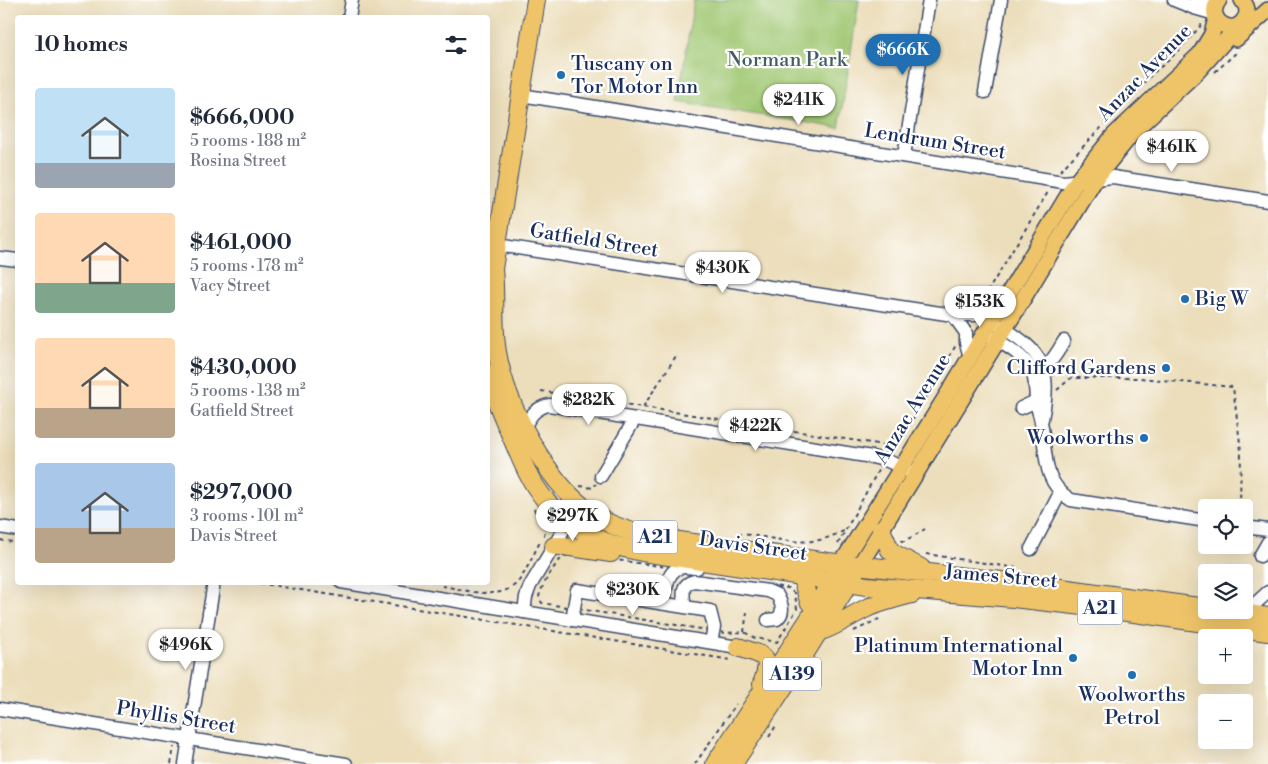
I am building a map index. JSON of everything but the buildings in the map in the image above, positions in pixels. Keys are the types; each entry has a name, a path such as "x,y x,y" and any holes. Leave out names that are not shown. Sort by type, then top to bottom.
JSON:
{"highway":[{"name":"A21","path":"536,0 497,245 490,277 495,289 491,336 506,387 524,428 554,477 579,504"},
{"name":"A21","path":"490,381 494,396 531,479 555,512 568,522"},
{"name":"Davis Street","path":"579,504 604,521 632,533 841,564"},
{"name":"Davis Street","path":"568,522 592,538 626,549 841,582"},
{"path":"881,528 893,553 929,572"},
{"path":"554,546 610,553 626,549"},
{"name":"James Street","path":"841,564 929,572 1198,607"},
{"name":"Anzac Avenue","path":"733,764 818,632 841,582 841,564"},
{"name":"Anzac Avenue","path":"715,764 746,704 815,610 859,566"},
{"path":"801,576 809,601 815,610"},
{"name":"James Street","path":"841,582 1268,625"},
{"path":"818,632 834,627 876,604 924,591"},
{"name":"James Street","path":"1253,618 1268,625"},
{"path":"741,640 766,660 768,666 746,704"}],"main road":[{"path":"1217,8 1223,25 1232,27 1242,23 1247,11 1242,0"},
{"name":"Anzac Avenue","path":"841,564 909,471 995,331 1096,178 1136,129 1197,72 1266,0"},
{"name":"Anzac Avenue","path":"859,566 881,528 970,357 995,331 1000,306 1076,182 1114,135 1200,54 1212,34 1217,8"},
{"name":"Anzac Avenue","path":"1197,72 1268,10"}],"street":[{"path":"350,15 352,0"},
{"path":"904,156 929,0"},
{"path":"985,92 1001,0"},
{"path":"1174,0 1194,8 1217,8"},
{"path":"1196,0 1217,8"},
{"name":"Lendrum Street","path":"521,95 1029,177 1066,182 1113,177 1268,201"},
{"name":"Gatfield Street","path":"497,245 953,315 975,315 1000,306"},
{"path":"0,258 15,260"},
{"path":"953,315 966,333 966,344 970,357"},
{"path":"995,331 1023,342 1034,353 1038,370 1036,388 1041,401 1044,448 1051,480 1060,493 1071,500 1198,520"},
{"path":"1038,370 1055,357 1064,341"},
{"path":"1022,408 1041,401"},
{"path":"524,428 534,412 542,406 549,405 872,457 888,461 909,471"},
{"path":"601,476 635,419"},
{"path":"1031,549 1060,493"},
{"path":"524,612 530,586 579,504"},
{"path":"0,527 15,530"},
{"path":"1253,528 1268,530"},
{"path":"1260,556 1268,542"},
{"path":"664,603 668,580 673,571 683,567 696,568 714,563"},
{"path":"683,604 697,588 711,583 774,593 781,602 781,614 777,619 768,620"},
{"path":"186,764 214,585"},
{"path":"359,585 711,642 741,640"},
{"path":"572,620 577,590 683,604 710,611 714,627 711,642"},
{"path":"1253,605 1268,592"},
{"name":"Phyllis Street","path":"0,709 346,764"}],"path":[{"path":"1058,174 1199,28 1201,25 1199,18"},
{"path":"980,304 1048,192"},
{"path":"541,391 896,447 956,345"},
{"path":"635,419 676,356"},
{"path":"1041,401 1072,378 1140,378 1233,387 1241,451 1240,499"},
{"path":"837,544 878,472 879,467"},
{"path":"579,486 593,488 601,476"},
{"path":"453,588 498,593 517,583 544,535 547,524"},
{"path":"898,541 905,541 925,528"},
{"path":"736,534 795,542 812,542 846,530"},
{"path":"0,540 15,542"},
{"path":"271,585 713,656"},
{"path":"741,640 747,612"},
{"path":"850,633 872,622"},
{"path":"766,660 777,642"},
{"path":"696,764 746,704"},
{"path":"767,740 780,720"},
{"path":"171,764 176,737"}],"green space":[{"name":"Norman Park","path":"694,0 859,0 839,128 678,102"}],"place":[{"name":"Tuscany on Tor Motor Inn","path":"561,75"},
{"name":"Big W","path":"1185,299"},
{"name":"Clifford Gardens","path":"1166,368"},
{"name":"Woolworths","path":"1144,438"},
{"name":"Platinum International Motor Inn","path":"1073,658"},
{"name":"Woolworths Petrol","path":"1132,675"}]}
